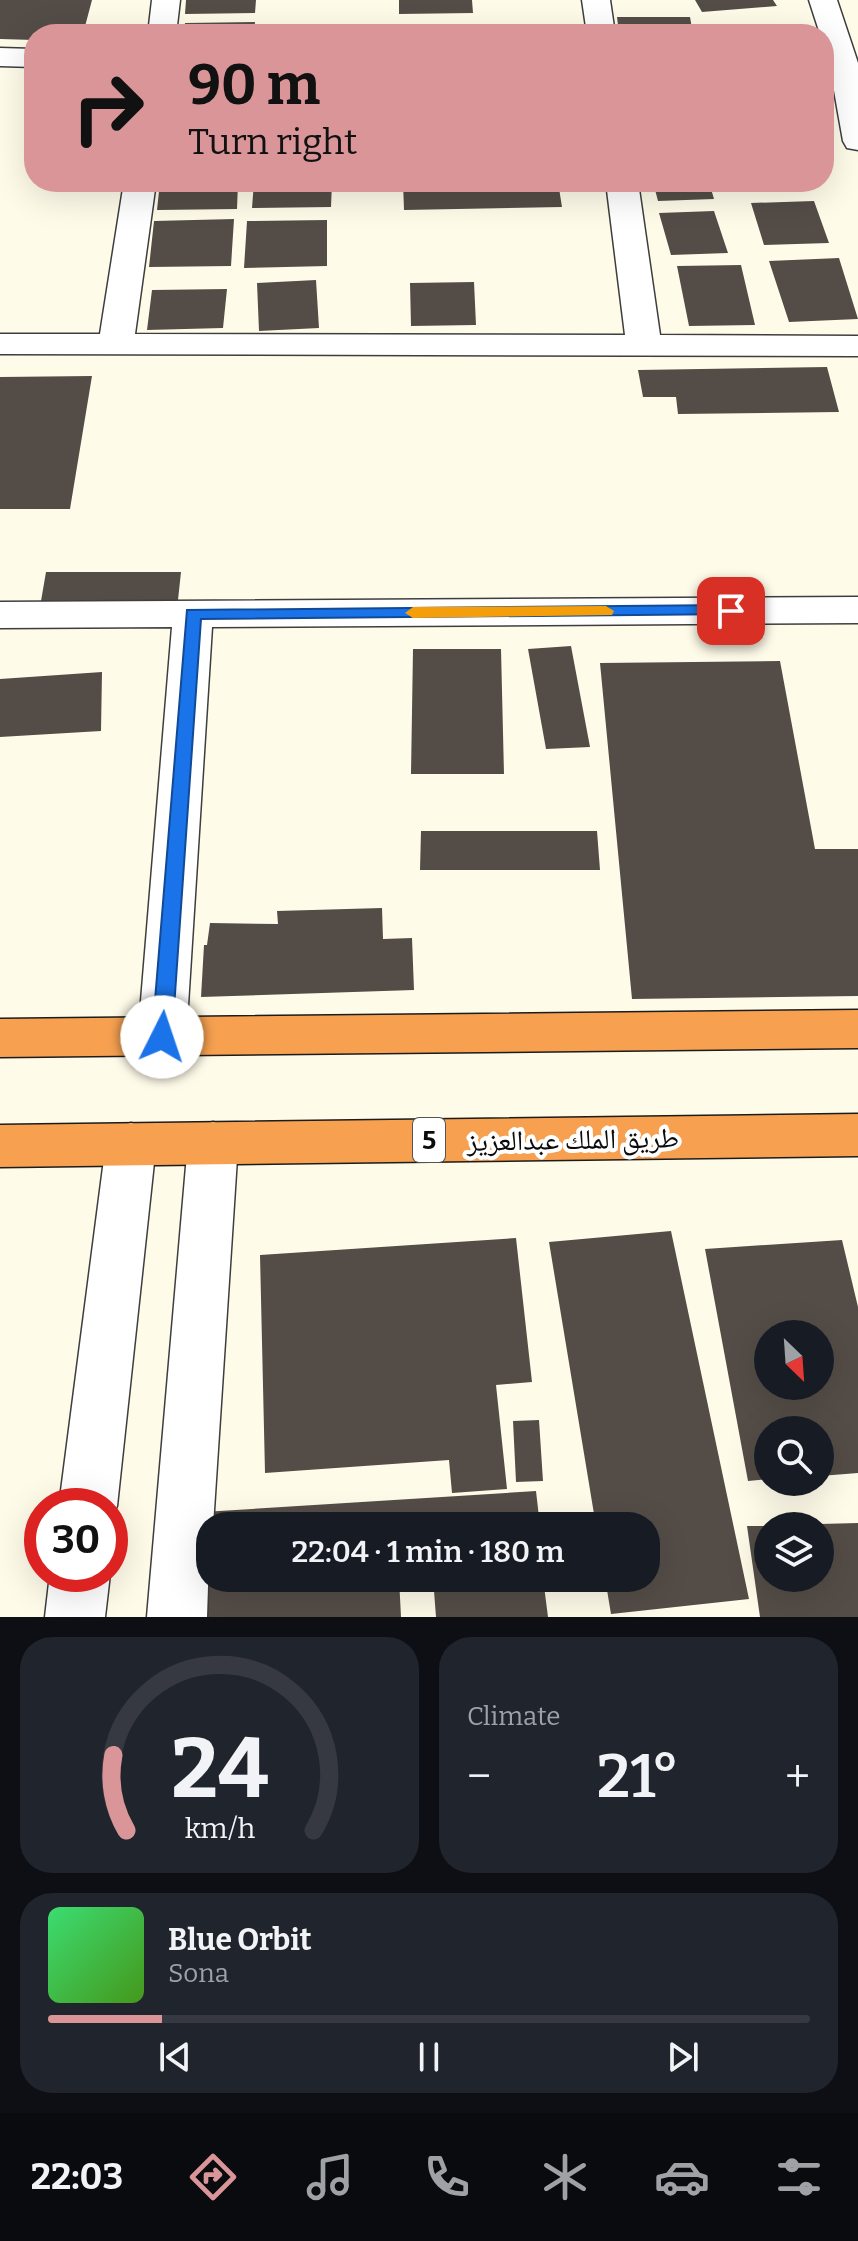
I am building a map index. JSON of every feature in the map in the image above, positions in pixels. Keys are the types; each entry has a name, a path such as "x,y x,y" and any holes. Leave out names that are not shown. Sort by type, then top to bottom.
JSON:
{"highway":[{"path":"0,1038 858,1029"},
{"name":"طريق الملك عبدالعزيز","path":"0,1146 858,1135"}],"street":[{"path":"163,24 166,0"},
{"path":"596,0 600,24"},
{"path":"823,0 831,24"},
{"path":"834,34 846,71 858,141"},
{"path":"0,57 24,58"},
{"path":"116,344 139,192"},
{"path":"623,192 644,345"},
{"path":"0,344 858,346"},
{"path":"0,615 858,610"},
{"path":"162,1037 193,614"},
{"path":"177,1617 213,1143"},
{"path":"90,1488 131,1144"},
{"path":"75,1617 78,1592"}],"building":[{"path":"0,0 92,0 86,24 24,24 24,40 0,39"},
{"path":"186,0 256,0 255,13 185,14"},
{"path":"399,0 472,0 473,13 399,14"},
{"path":"695,0 773,0 777,6 702,12"},
{"path":"617,17 690,17 691,24 618,24"},
{"path":"255,22 255,24 185,23"},
{"path":"159,192 238,192 237,209 157,210"},
{"path":"253,192 332,192 331,207 252,208"},
{"path":"403,192 560,192 562,207 404,210"},
{"path":"656,192 712,192 714,199 658,201"},
{"path":"814,201 829,243 764,245 751,203"},
{"path":"714,211 728,253 671,255 659,213"},
{"path":"234,219 231,266 149,267 154,221"},
{"path":"327,220 327,266 244,268 247,221"},
{"path":"839,258 858,319 789,322 769,261"},
{"path":"741,265 755,325 689,326 677,266"},
{"path":"316,280 319,328 259,331 257,283"},
{"path":"474,282 476,325 411,326 410,283"},
{"path":"227,289 223,328 147,330 152,290"},
{"path":"827,367 839,412 678,414 676,397 643,397 638,370"},
{"path":"92,376 70,509 0,509 0,377"},
{"path":"46,572 181,572 178,600 41,601"},
{"path":"571,646 590,747 546,749 528,649"},
{"path":"413,649 501,649 504,774 411,774"},
{"path":"780,661 815,849 858,849 858,996 632,999 600,663"},
{"path":"102,672 101,731 0,737 0,679"},
{"path":"421,831 597,831 600,870 420,870"},
{"path":"382,908 383,939 412,938 414,990 201,997 204,945 207,945 210,923 278,924 277,911"},
{"path":"671,1231 749,1599 611,1614 607,1592 660,1592 660,1512 594,1512 549,1242"},
{"path":"516,1238 532,1382 496,1385 507,1489 452,1493 449,1460 265,1473 260,1255"},
{"path":"842,1240 858,1307 858,1473 834,1475 834,1416 754,1416 754,1480 748,1481 705,1249"},
{"path":"539,1420 543,1481 516,1482 513,1421"},
{"path":"536,1491 538,1512 203,1512"},
{"path":"858,1523 858,1617 760,1617 756,1592 834,1592 834,1524"},
{"path":"747,1526 754,1526 754,1575"},
{"path":"203,1592 400,1592 401,1617 203,1617"},
{"path":"434,1592 545,1592 548,1617 436,1617"}],"slow traffic":[{"path":"413,613 606,611"}],"route":[{"path":"162,1037 193,614 731,611"}]}
